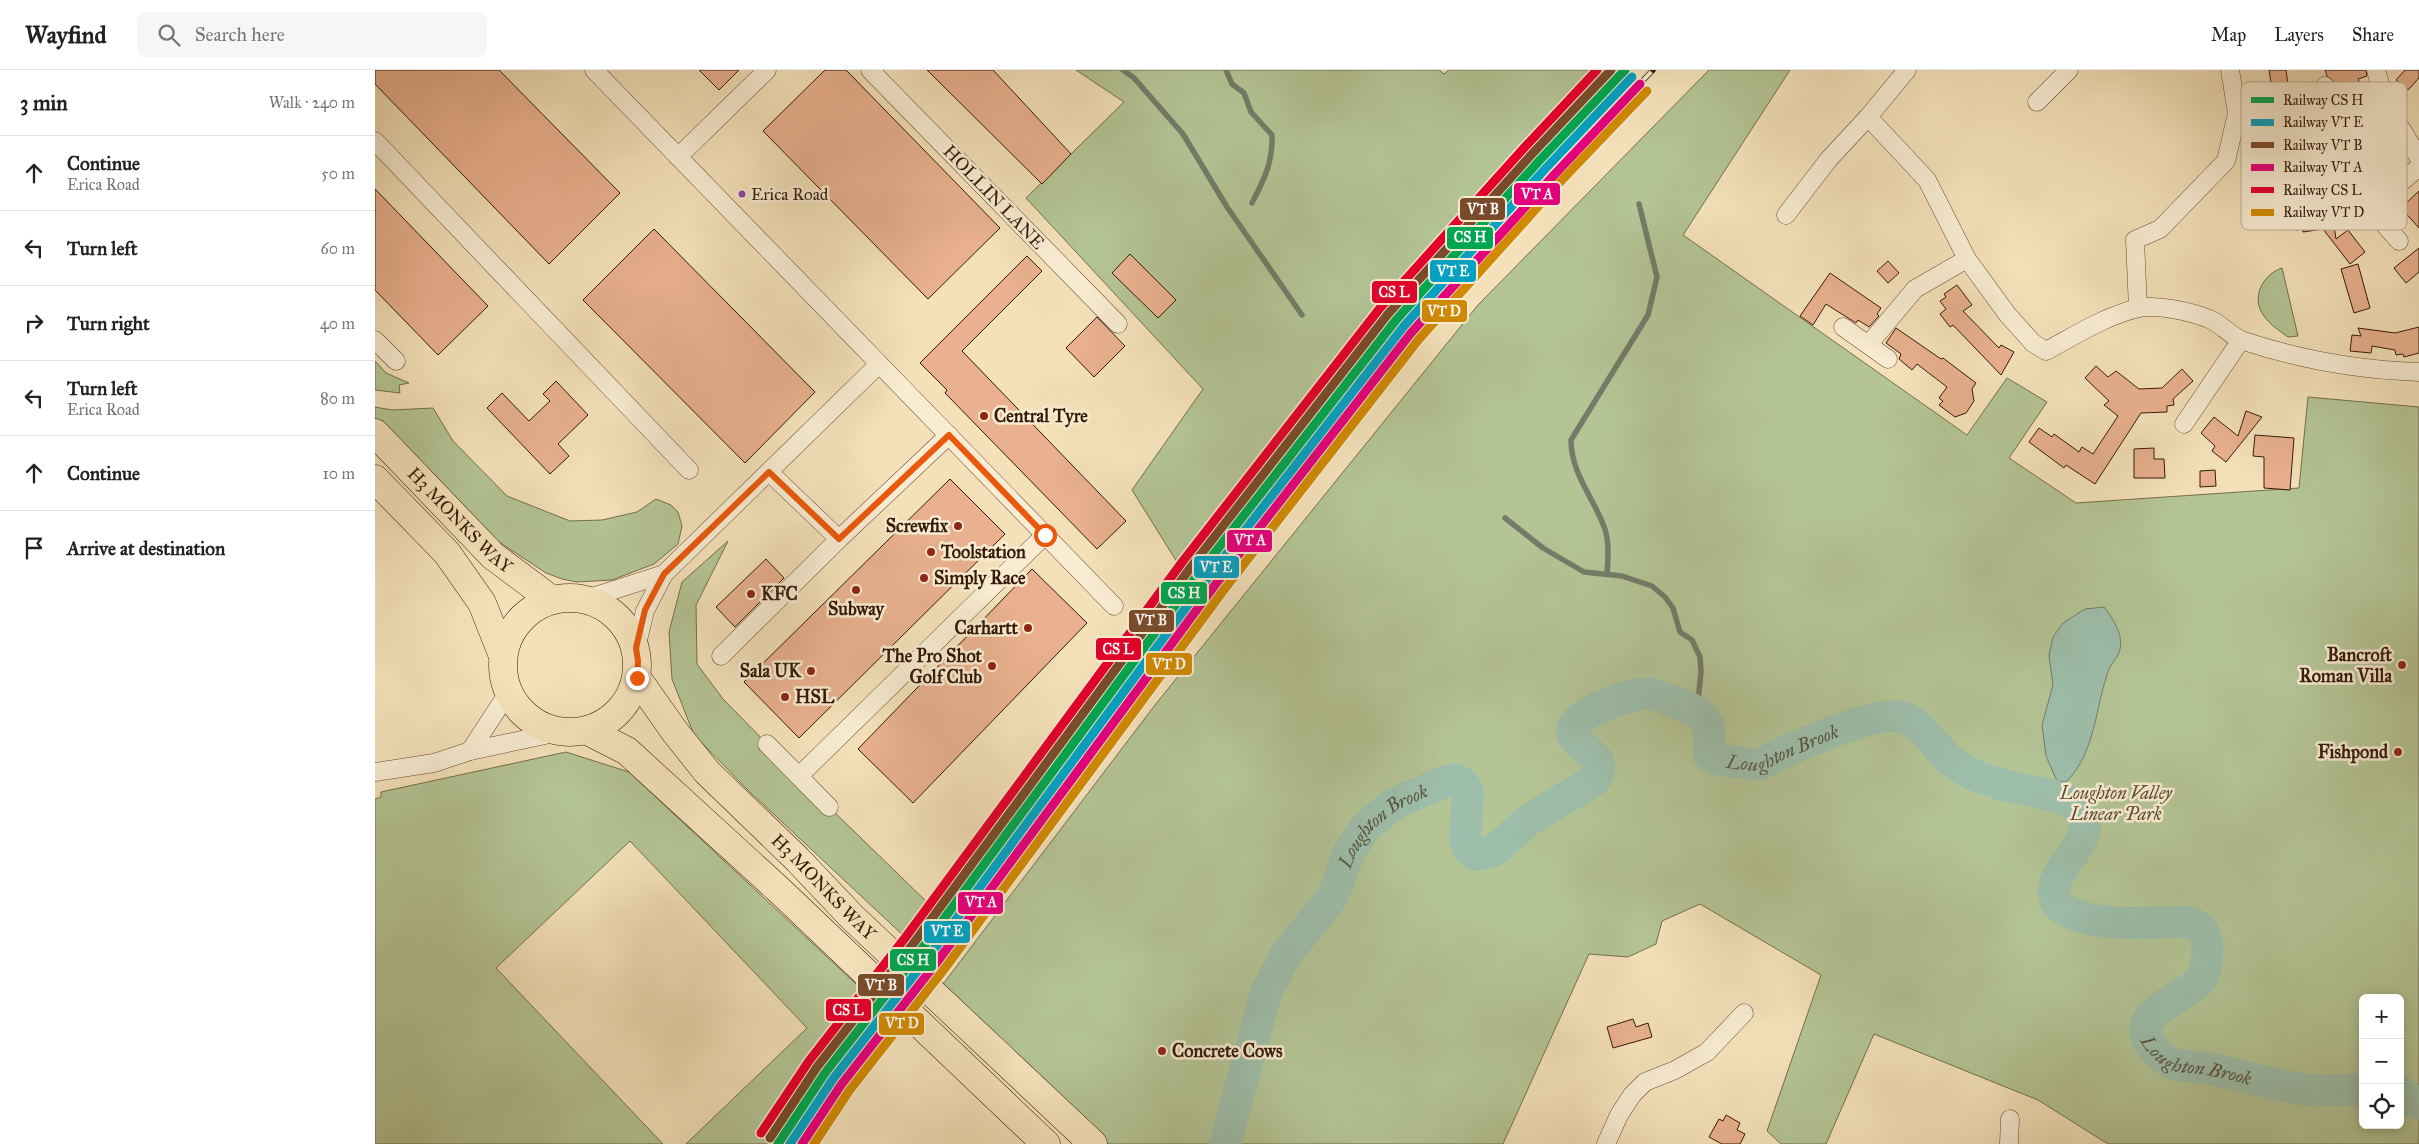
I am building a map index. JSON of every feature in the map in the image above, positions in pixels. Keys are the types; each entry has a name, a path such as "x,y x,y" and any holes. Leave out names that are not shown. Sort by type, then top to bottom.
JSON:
{"main road":[{"name":"H3 MONKS WAY","path":"375,433 493,556 552,600"},
{"name":"H3 MONKS WAY","path":"375,479 447,553 483,603 503,656"},
{"path":"572,597 586,599 608,608 621,620 636,648 638,661 637,678 632,694 612,719 588,731 559,732 540,726 528,718 508,693 502,671 503,656 509,635 521,619 539,604 552,600 572,597"},
{"name":"H3 MONKS WAY","path":"637,678 675,732 707,772 798,860 859,924 1093,1144"},
{"name":"H3 MONKS WAY","path":"588,731 627,751 786,897 1046,1144"}],"street":[{"path":"594,70 1114,606"},
{"path":"678,157 767,70"},
{"name":"HOLLIN LANE","path":"870,70 1118,324"},
{"path":"1786,215 1829,159 1868,117 1907,70"},
{"path":"2138,308 2135,240 2160,229 2226,161 2237,113 2230,70"},
{"path":"2037,102 2061,73"},
{"path":"1868,117 1927,180 1967,259 2007,314 2033,343 2046,351 2088,327 2138,308 2157,307 2210,319 2241,340 2311,360 2345,366 2419,372"},
{"path":"2407,138 2419,158"},
{"path":"375,141 689,470"},
{"path":"2407,178 2419,168"},
{"path":"2389,230 2399,241"},
{"path":"1869,344 1915,289 1967,259"},
{"path":"1843,327 1888,359"},
{"path":"375,340 396,361"},
{"path":"2184,424 2241,340"},
{"path":"636,648 645,610 664,574 879,364"},
{"path":"721,656 839,539 949,435"},
{"path":"769,472 839,539"},
{"path":"799,776 1045,535"},
{"path":"586,599 664,574"},
{"path":"470,751 508,693"},
{"path":"375,772 434,763 470,751 559,732"},
{"path":"767,744 829,807"},
{"path":"1606,1144 1619,1116 1632,1095 1645,1082 1675,1070 1707,1052 1743,1013"},
{"path":"2009,1144 2011,1119"}],"green space":[{"path":"1076,70 1439,70 1444,74 1449,70 1596,70 1388,298 1182,570 1132,490 1203,389 1026,198 1124,102"},
{"name":"Loughton Valley Linear Park","path":"1709,70 1790,70 1683,235 1967,435 2007,378 2047,402 2009,458 2076,503 2299,488 2308,397 2419,407 2419,1144 2108,1144 2038,1100 1874,1034 1826,1144 1781,1144 1767,1131 1821,975 1700,904 1662,921 1656,944 1628,957 1589,954 1503,1144 1093,1144 934,996 1155,705 1478,305"},
{"path":"2282,268 2298,336 2288,337 2272,325 2264,316 2258,302 2264,281 2269,275"},
{"path":"375,361 386,373 409,383 399,385 400,393 375,390"},
{"path":"375,407 392,410 433,408 453,441 507,496 570,521 602,520 637,512 656,499 671,505 678,512 682,526 678,544 654,564 612,580 577,582 546,573 490,536 375,419"},
{"path":"728,541 696,605 697,664 723,699 829,807 931,906 907,939 749,791 694,735 672,679 669,632 682,582"},
{"path":"566,752 629,772 871,998 768,1144 686,1144 807,1028 630,841 496,968 663,1144 375,1144 375,799 381,797 381,792"}],"shaded area":[{"path":"2104,607 2119,632 2121,643 2119,652 2109,669 2089,743 2083,757 2076,770 2066,782 2057,781 2046,756 2042,725 2053,685 2049,655 2053,637 2063,623 2085,609"}],"building":[{"path":"375,70 499,70 620,193 549,264 375,84"},
{"path":"699,70 739,70 719,90"},
{"path":"825,70 846,70 1000,228 928,299 763,131"},
{"path":"927,70 993,70 1071,154 1042,184"},
{"path":"2269,70 2286,70 2288,82 2271,82"},
{"path":"2325,70 2366,70 2367,76 2358,79 2359,82 2334,82 2327,76"},
{"path":"2405,70 2419,70 2419,78 2408,90 2407,82 2398,82 2396,80"},
{"path":"375,189 488,306 438,355 375,290"},
{"path":"2419,191 2419,228 2407,215 2407,202"},
{"path":"654,229 815,392 745,463 583,300"},
{"path":"2324,230 2335,230 2336,239 2348,230 2365,252 2350,264"},
{"path":"2419,248 2419,272 2406,283 2394,268"},
{"path":"1130,254 1176,300 1158,318 1112,273"},
{"path":"1027,256 1042,271 962,351 1126,521 1097,549 945,393 947,390 920,363"},
{"path":"1888,261 1899,273 1888,283 1877,271"},
{"path":"2358,264 2370,308 2354,313 2341,269"},
{"path":"1830,273 1881,308 1877,314 1879,316 1869,327 1858,320 1856,323 1826,304 1813,325 1800,316"},
{"path":"1957,285 1972,305 1963,311 1999,348 2001,345 2014,352 2001,375 1953,325 1950,327 1940,314 1946,309 1940,301 1946,297 1944,294"},
{"path":"1097,317 1125,346 1094,377 1066,348"},
{"path":"2419,327 2419,353 2404,357 2403,354 2396,355 2395,350 2372,346 2371,353 2350,351 2352,335 2361,336 2358,328 2395,333"},
{"path":"1896,328 1941,359 1943,358 1976,383 1972,389 1974,401 1966,413 1955,417 1939,405 1943,401 1939,398 1947,387 1917,364 1912,370 1899,359 1901,354 1886,343"},
{"path":"2096,366 2108,377 2116,371 2139,389 2162,388 2182,369 2193,381 2173,399 2174,405 2167,406 2167,412 2141,413 2095,484 2066,465 2064,468 2029,442 2039,428 2052,437 2054,434 2079,452 2082,447 2093,454 2118,416 2104,405 2109,401 2085,378"},
{"path":"556,381 588,415 558,444 569,456 550,474 487,408 502,393 529,421 550,401 543,394"},
{"path":"2246,411 2262,417 2226,462 2212,451 2215,446 2201,433 2214,417 2238,436"},
{"path":"2255,435 2294,438 2290,490 2264,488 2264,457 2253,456"},
{"path":"2154,448 2154,459 2164,459 2165,478 2134,478 2134,449"},
{"path":"2215,470 2216,486 2200,487 2200,471"},
{"path":"950,479 1005,534 799,738 744,682"},
{"name":"KFC","path":"766,559 784,578 735,627 716,607"},
{"path":"1032,569 1087,623 913,803 858,749"},
{"path":"1633,1019 1636,1027 1648,1023 1652,1037 1613,1048 1607,1027"},
{"path":"1726,1115 1740,1123 1737,1130 1745,1134 1740,1144 1722,1144 1709,1137 1719,1119 1723,1121"}],"waterway":[{"path":"1123,70 1134,78 1183,134 1227,207 1302,315"},
{"path":"1226,70 1232,84 1244,93 1251,112 1272,135 1271,154 1267,170 1252,203"},
{"path":"1607,574 1607,536 1574,463 1571,440 1648,315 1657,277 1639,204"},
{"path":"1505,518 1543,548 1584,572 1622,576 1652,586 1665,597 1673,608 1680,632 1692,640 1700,657 1701,672 1697,711"},
{"name":"Loughton Brook","path":"1225,1144 1266,993 1285,956 1333,896 1349,852 1366,827 1393,804 1454,779 1463,783 1468,792 1465,840 1469,850 1475,855 1494,851 1530,819 1595,780 1599,770 1598,762 1576,740 1573,734 1573,727 1577,721 1606,704 1630,696 1647,693 1681,704 1701,715 1709,727 1709,755 1715,759 1760,764 1806,743 1859,723 1876,718 1902,717 1915,724 1944,755 1966,771 2007,786 2054,796 2074,805 2081,812 2085,824 2083,836 2056,881 2054,893 2058,905 2071,913 2103,921 2121,923 2189,922 2197,925 2205,936 2207,944 2206,967 2200,980 2156,1012 2149,1020 2145,1029 2147,1038 2157,1052 2176,1065 2211,1069 2285,1086 2316,1091 2359,1090"},
{"name":"Loughton Brook","path":"2404,1095 2419,1104"}],"railway":[{"path":"1407,340 1550,175 1653,70"}],"transit line":[{"path":"761,1133 809,1061 905,938 1183,561 1380,308 1597,70"},
{"path":"770,1138 817,1067 913,944 1191,567 1388,314 1532,154 1611,70"},
{"path":"778,1144 825,1073 921,950 1199,573 1396,320 1539,161 1625,70"},
{"path":"790,1144 833,1079 929,956 1207,579 1404,326 1546,168 1632,77"},
{"path":"802,1144 841,1085 937,962 1215,585 1411,333 1554,175 1640,84"},
{"path":"814,1144 849,1091 945,968 1223,591 1419,339 1561,181 1647,91"}],"place":[{"name":"Erica Road","path":"742,194"},
{"name":"Central Tyre","path":"984,416"},
{"name":"Screwfix","path":"958,526"},
{"name":"Toolstation","path":"931,552"},
{"name":"Simply Race","path":"924,578"},
{"name":"Subway","path":"856,590"},
{"name":"KFC","path":"751,594"},
{"name":"Carhartt","path":"1028,628"},
{"name":"Bancroft Roman Villa","path":"2402,665"},
{"name":"The Pro Shot Golf Club","path":"992,666"},
{"name":"Sala UK","path":"811,671"},
{"name":"HSL","path":"785,697"},
{"name":"Fishpond","path":"2398,752"},
{"name":"Concrete Cows","path":"1162,1051"}],"route":[{"path":"637,678 638,661 636,648 645,610 664,574 769,472 839,539 949,435 1045,535"}]}
